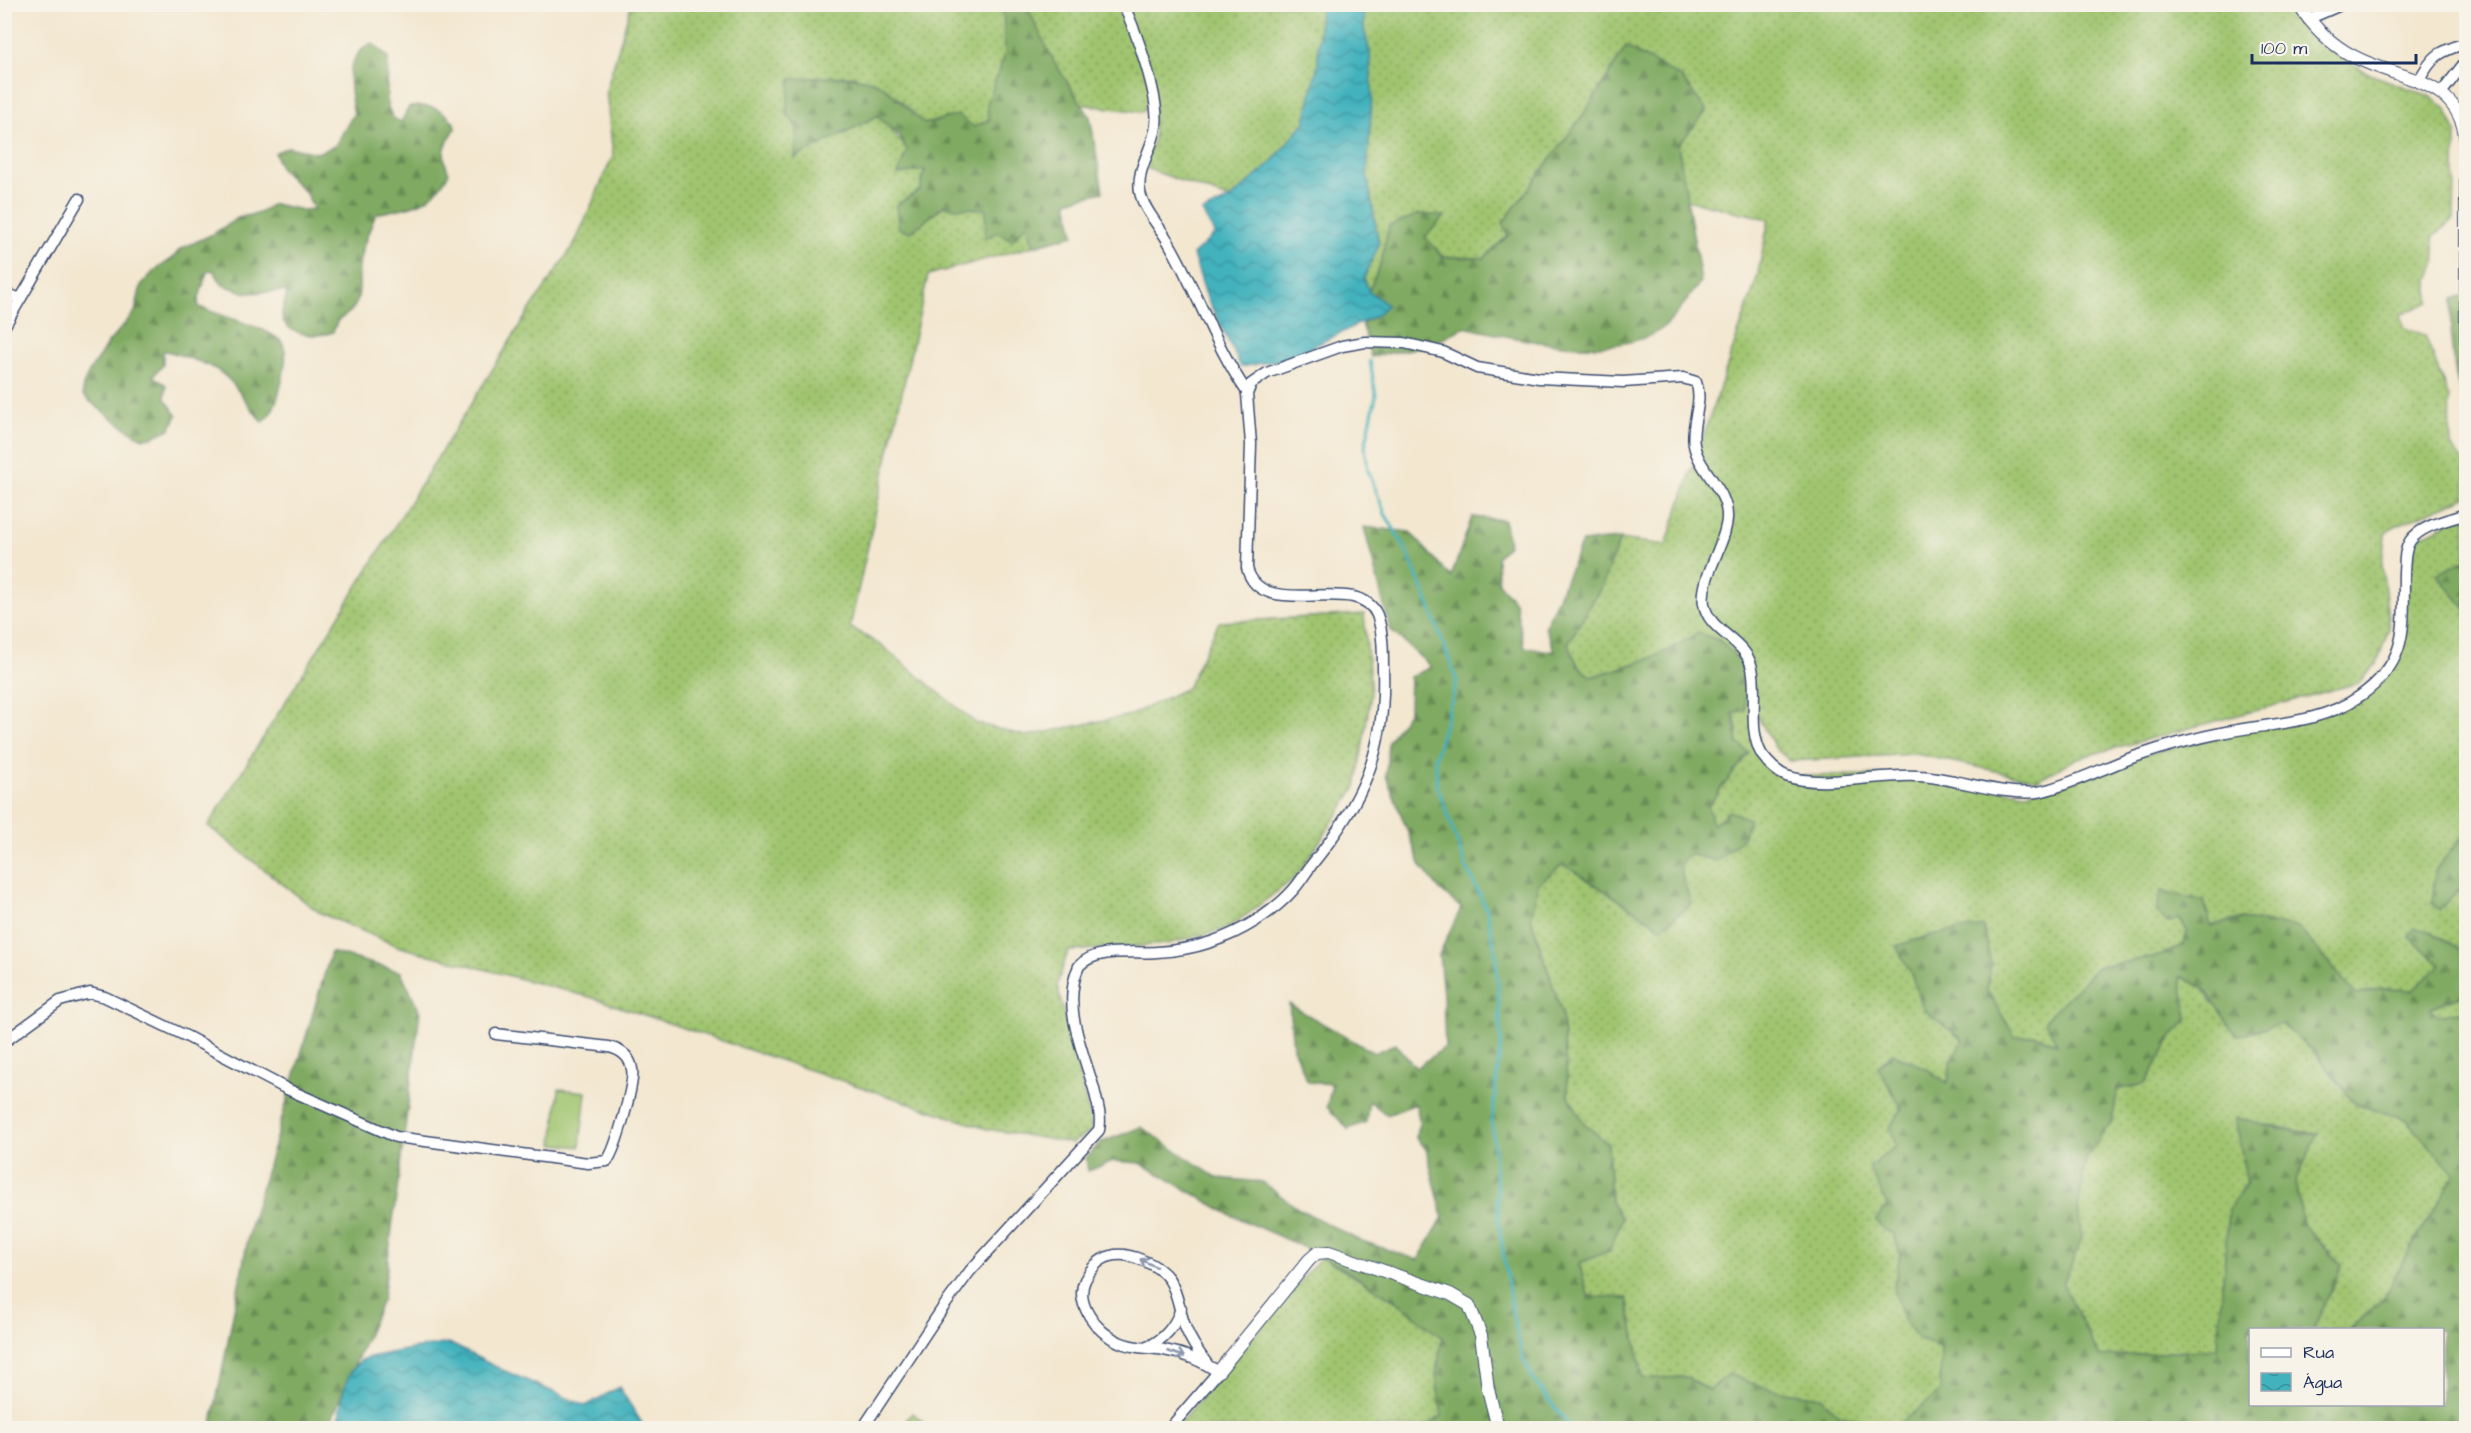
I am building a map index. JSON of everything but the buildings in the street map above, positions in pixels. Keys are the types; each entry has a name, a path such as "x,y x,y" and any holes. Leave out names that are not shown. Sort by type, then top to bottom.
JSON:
{"street":[{"path":"863,1428 970,1271 1099,1130 1098,1104 1072,1006 1071,993 1079,966 1097,956 1188,948 1229,934 1266,914 1295,888 1348,817 1366,781 1382,715 1383,662 1377,616 1372,607 1357,598 1293,597 1262,588 1251,580 1246,555 1251,444 1247,392 1225,355 1170,244 1140,195 1140,176 1154,139 1157,118 1136,32 1123,4"},
{"path":"2298,4 2308,19 2331,42 2351,55 2442,92 2457,110 2465,126 2466,142"},
{"path":"2308,19 2338,5"},
{"path":"2418,82 2432,58 2446,50 2466,44"},
{"path":"2442,92 2466,61"},
{"path":"2466,148 2466,340"},
{"path":"4,327 79,199"},
{"path":"4,294 20,298"},
{"path":"1247,392 1251,384 1267,373 1342,346 1365,342 1404,343 1443,352 1477,368 1539,378 1623,382 1683,378 1696,382 1699,397 1693,443 1701,465 1723,498 1728,514 1719,554 1706,583 1703,598 1705,609 1716,627 1736,641 1749,658 1753,670 1756,739 1761,754 1777,771 1787,776 1808,780 1920,776 2016,792 2044,791 2149,753 2225,732 2313,718 2341,709 2364,693 2394,660 2403,637 2405,556 2410,541 2425,529 2466,514"},
{"path":"4,1042 60,1001 90,993 105,997 186,1036 287,1089 396,1137 588,1163 607,1161 633,1076 630,1061 625,1055 609,1047 496,1034"},
{"path":"1170,1428 1309,1260 1317,1253 1329,1252 1450,1294 1469,1305 1481,1335 1488,1389 1498,1428"},
{"path":"1207,1364 1188,1335 1171,1280 1153,1264 1123,1255 1104,1258 1096,1263 1082,1292 1086,1310 1106,1334 1119,1342 1166,1350 1207,1364 1218,1372"},
{"path":"1144,1348 1161,1340 1178,1317 1181,1307"}],"green space":[{"path":"631,5 1003,5 1006,54 998,75 989,119 974,128 958,115 925,124 853,76 791,79 843,135 877,115 925,169 911,232 942,207 987,209 997,232 1027,223 1034,246 928,275 850,627 882,646 976,723 1026,736 1131,715 1187,688 1219,622 1364,614 1371,694 1356,787 1296,877 1229,928 1167,944 1068,951 1057,985 1093,1130 1072,1143 987,1129 593,998 400,947 320,913 208,826 527,314 575,243 613,155 606,91"},
{"path":"1003,5 1026,5 1054,62 1090,117 1103,192 1067,201 1074,235 1034,246 1027,224 1012,240 997,232 985,239 986,209 942,207 911,232 898,228 896,205 920,190 925,170 898,174 907,150 899,135 877,116 795,158 797,128 786,112 791,79 849,77 870,80 891,92 925,124 958,115 974,127 989,120 987,104 1005,54"},
{"path":"1026,5 1320,5 1318,64 1305,122 1270,164 1230,199 1143,167 1154,139 1152,98 1142,112 1079,104 1053,62"},
{"path":"1363,5 2286,5 2294,18 2317,43 2370,74 2429,96 2446,109 2456,131 2454,219 2433,238 2436,262 2429,280 2429,302 2400,315 2405,328 2425,335 2449,398 2451,446 2463,461 2466,472 2466,497 2395,526 2385,534 2382,564 2389,628 2377,663 2358,683 2078,758 2038,780 1916,754 1790,761 1776,749 1755,712 1761,754 1787,776 1882,775 2027,793 2138,756 2341,709 2394,660 2411,541 2466,514 2466,560 2438,574 2466,609 2466,832 2436,869 2466,898 2463,928 2464,952 2430,931 2409,937 2442,965 2413,990 2382,989 2356,995 2298,927 2241,919 2210,926 2206,914 2180,919 2187,931 2184,945 2159,956 2097,967 2058,1044 2036,1035 2015,1038 1987,990 1991,964 1896,946 1911,973 1924,1010 1963,1040 1951,1062 1948,1084 1927,1069 1878,1067 1902,1109 1890,1127 1896,1146 1883,1229 1894,1234 1900,1254 1894,1289 1919,1340 1941,1347 1940,1392 1896,1427 1839,1415 1821,1397 1784,1392 1750,1383 1729,1374 1709,1390 1686,1377 1643,1379 1627,1299 1588,1296 1579,1263 1609,1251 1622,1219 1611,1202 1608,1144 1583,1122 1568,1094 1562,1014 1531,918 1538,884 1563,864 1679,864 1689,853 1717,860 1743,838 1748,819 1713,825 1707,806 1730,769 1737,744 1737,732 1730,703 1698,632 1660,654 1591,677 1578,666 1568,643 1602,586 1620,539 1666,545 1757,278 1769,219 1686,200 1678,145 1626,47 1584,114 1503,223 1508,235 1484,258 1443,257 1425,237 1445,216 1389,226 1381,262 1369,291 1364,278 1379,244 1367,175 1372,94 1370,53 1364,29"},
{"path":"372,43 388,57 387,105 393,118 401,122 409,107 423,106 439,110 454,123 455,129 444,150 449,173 427,199 409,207 376,214 360,259 357,301 348,314 338,320 333,332 319,335 302,334 288,327 282,314 286,291 247,293 223,285 213,270 207,272 198,301 199,307 258,328 283,344 285,367 273,408 263,422 224,375 199,362 165,351 163,352 163,365 153,376 166,385 165,399 177,415 170,429 154,436 144,438 132,432 83,395 83,385 108,343 135,312 141,285 154,271 173,258 180,249 213,234 238,218 259,213 273,204 303,210 314,209 306,193 280,168 275,153 288,147 317,153 335,146 354,113 349,83 352,65 356,56"},
{"path":"1626,47 1682,78 1707,111 1678,145 1701,281 1678,313 1663,328 1642,338 1618,344 1565,345 1464,327 1431,345 1371,357 1362,323 1377,315 1369,291 1381,262 1389,226 1420,214 1445,216 1425,237 1443,257 1484,258 1508,236 1503,223 1584,114"},
{"path":"2466,294 2466,411 2455,370 2451,341 2451,312 2453,299"},
{"path":"1472,517 1504,520 1509,544 1497,557 1498,583 1515,602 1524,647 1555,652 1545,627 1582,542 1620,539 1602,586 1568,643 1578,666 1591,677 1660,654 1698,632 1720,641 1744,664 1745,710 1733,713 1738,743 1749,753 1708,806 1713,825 1729,811 1749,819 1743,838 1717,861 1689,854 1679,865 1691,904 1662,928 1563,864 1538,884 1531,918 1562,1014 1568,1094 1583,1122 1608,1144 1611,1202 1622,1219 1609,1251 1579,1263 1588,1296 1627,1298 1643,1379 1686,1377 1709,1390 1729,1374 1750,1383 1784,1392 1821,1397 1839,1415 1895,1427 1940,1392 1941,1347 1919,1340 1904,1320 1894,1289 1900,1254 1894,1234 1883,1229 1876,1220 1887,1205 1869,1167 1896,1146 1890,1127 1902,1109 1878,1067 1892,1053 1927,1069 1948,1084 1951,1062 1963,1040 1924,1010 1911,973 1896,946 1935,934 1983,926 1991,964 1987,990 2015,1037 2036,1035 2057,1044 2045,1020 2098,967 2159,956 2184,945 2187,931 2180,919 2167,923 2156,911 2162,891 2204,901 2211,926 2241,919 2298,927 2356,995 2382,989 2413,990 2441,965 2409,937 2414,928 2430,931 2464,952 2463,928 2466,910 2466,993 2430,1008 2438,1016 2466,1011 2466,1428 1423,1428 1442,1416 1436,1375 1442,1338 1402,1305 1339,1266 1229,1214 1140,1163 1113,1161 1088,1171 1086,1158 1100,1143 1141,1127 1217,1178 1262,1182 1299,1209 1356,1239 1418,1260 1443,1217 1426,1149 1416,1137 1420,1124 1416,1104 1387,1115 1369,1101 1366,1122 1348,1129 1327,1107 1332,1084 1308,1082 1293,1048 1289,1004 1374,1053 1395,1044 1416,1068 1445,1047 1439,955 1461,908 1440,890 1421,866 1386,776 1388,742 1409,711 1410,677 1431,667 1390,629 1364,527 1410,532 1451,577","holes":["2180,977 2203,987 2237,1036 2281,1024 2316,1053 2355,1104 2406,1119 2455,1175 2406,1255 2385,1297 2351,1328 2444,1328 2444,1406 2249,1406 2249,1328 2313,1328 2342,1266 2303,1224 2295,1182 2318,1134 2282,1129 2235,1117 2247,1183 2229,1209 2217,1349 2100,1357 2063,1285 2082,1238 2078,1208 2086,1158 2112,1121 2118,1089 2145,1084 2173,1035 2188,1019"]},
{"path":"2466,560 2466,609 2437,574"},
{"path":"2466,832 2466,898 2459,889 2439,910 2432,903 2436,869"},
{"path":"331,952 401,972 420,1012 383,1298 328,1428 211,1428 251,1223"},
{"path":"2179,977 2203,987 2211,1002 2281,1024 2316,1053 2355,1104 2406,1119 2456,1175 2406,1255 2385,1297 2351,1328 2313,1328 2342,1266 2303,1224 2295,1182 2317,1135 2236,1118 2247,1183 2229,1209 2218,1349 2100,1357 2063,1285 2081,1238 2078,1208 2086,1158 2112,1121 2118,1089 2145,1084 2173,1035 2188,1019"},
{"path":"2466,993 2466,1011 2437,1016 2430,1008"},
{"path":"559,1089 586,1092 580,1147 553,1144"},
{"path":"1321,1257 1402,1305 1442,1338 1436,1375 1442,1416 1423,1428 1176,1428"},
{"path":"913,1413 930,1428 899,1428"}],"water":[{"path":"1320,5 1363,5 1364,29 1370,53 1372,94 1367,175 1379,245 1364,278 1369,291 1387,305 1377,315 1290,358 1241,367 1207,298 1193,255 1215,234 1202,212 1230,199 1270,164 1305,122 1318,64"},
{"path":"449,1343 498,1368 586,1406 619,1387 645,1428 340,1428 343,1391 351,1373 362,1360"}],"waterway":[{"path":"1370,361 1376,396 1365,447 1368,470 1385,514 1405,548 1430,607 1457,681 1435,758 1437,785 1466,867 1487,910 1496,955 1501,1040 1492,1120 1499,1224 1512,1312 1523,1358 1535,1382 1571,1428"}]}
